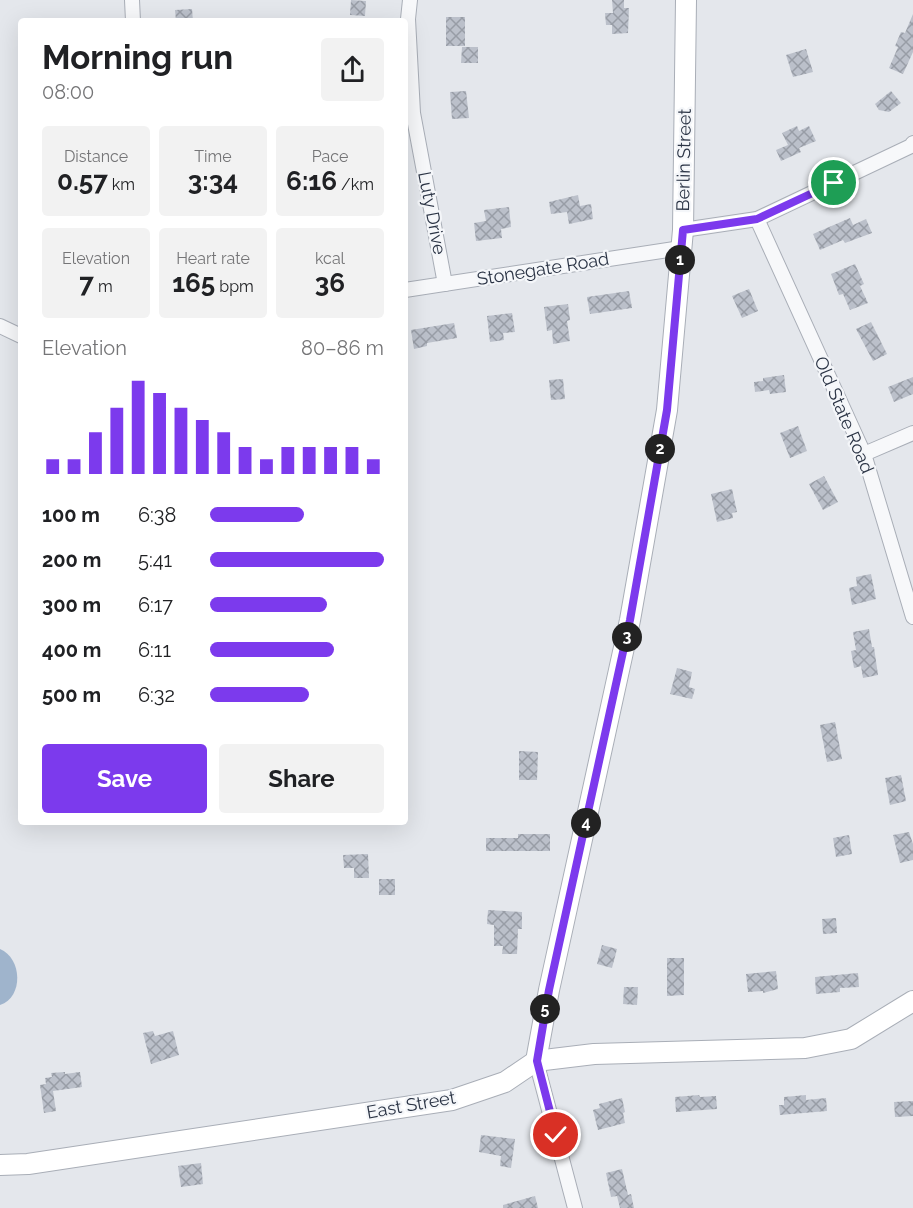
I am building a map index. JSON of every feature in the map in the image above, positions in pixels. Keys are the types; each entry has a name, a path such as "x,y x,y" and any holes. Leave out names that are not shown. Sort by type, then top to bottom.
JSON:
{"main road":[{"name":"Berlin Street","path":"537,1061 549,990 630,620 667,410 682,239 686,0"},
{"name":"East Street","path":"0,1165 28,1164 452,1100 505,1082 537,1061 594,1054 806,1048 851,1039 913,1001"}],"street":[{"path":"132,0 133,18"},
{"name":"Luty Drive","path":"410,0 408,19 413,113 445,284"},
{"name":"Stonegate Road","path":"408,290 682,239 757,219 911,146 913,143"},
{"name":"Old State Road","path":"757,219 864,454 913,617"},
{"path":"0,326 18,335"},
{"path":"864,454 913,433"},
{"path":"537,1061 575,1208"}],"water":[{"path":"0,949 13,960 17,977 13,994 8,1001 0,1005"}],"building":[{"path":"351,0 366,1 365,16 350,15"},
{"path":"612,0 624,0 624,8 629,8 628,33 612,34 612,25 606,25 605,13 613,13"},
{"path":"192,9 193,18 176,18 175,10"},
{"path":"913,14 913,52 903,74 889,68 898,47 895,46 901,32 905,33"},
{"path":"446,17 465,17 465,46 446,46"},
{"path":"462,47 478,47 478,63 461,63"},
{"path":"806,49 813,72 793,77 786,55"},
{"path":"466,91 469,118 452,119 450,92"},
{"path":"891,91 901,103 889,112 879,110 875,104"},
{"path":"797,126 799,131 809,126 816,141 799,148 801,152 781,161 776,150 788,145 782,133"},
{"path":"578,195 580,206 591,204 593,219 569,224 567,212 551,214 549,202"},
{"path":"509,207 511,227 501,229 502,238 476,241 474,223 486,221 484,210"},
{"path":"850,218 853,225 866,219 872,233 845,243 843,240 820,250 813,234"},
{"path":"855,264 864,284 860,286 868,303 850,310 843,294 839,295 831,274"},
{"path":"749,289 758,311 742,318 732,296"},
{"path":"629,291 632,308 590,314 587,297"},
{"path":"568,304 570,320 567,321 570,341 553,344 552,330 547,331 544,307"},
{"path":"512,313 515,332 503,333 504,340 490,342 487,316"},
{"path":"871,322 887,354 873,361 856,329"},
{"path":"454,323 457,338 427,343 427,346 414,349 411,330"},
{"path":"784,375 786,392 770,394 769,390 755,392 754,382 763,381 763,378"},
{"path":"913,377 913,394 894,402 888,387"},
{"path":"563,379 565,399 551,400 549,380"},
{"path":"798,426 807,451 790,458 780,433"},
{"path":"824,476 838,502 823,510 809,484"},
{"path":"732,489 737,512 732,513 733,518 717,522 711,494"},
{"path":"871,574 876,599 852,605 849,588 857,586 856,577"},
{"path":"869,629 878,675 863,678 861,666 854,668 851,651 856,650 853,632"},
{"path":"677,668 692,672 689,687 695,689 692,699 670,694"},
{"path":"835,722 842,759 827,762 820,725"},
{"path":"519,751 538,752 537,780 519,780"},
{"path":"901,775 906,801 890,805 885,778"},
{"path":"909,832 913,844 913,860 900,863 893,835"},
{"path":"518,834 550,834 550,851 486,851 486,838 518,838"},
{"path":"849,835 852,854 836,857 833,838"},
{"path":"368,854 369,878 354,878 354,868 344,868 343,855"},
{"path":"379,879 395,879 395,895 379,895"},
{"path":"488,910 522,912 522,929 518,929 517,954 502,954 503,946 494,946 494,925 487,924"},
{"path":"836,918 837,933 823,934 822,919"},
{"path":"602,945 617,949 612,968 597,964"},
{"path":"667,958 684,958 684,995 667,996"},
{"path":"776,971 778,989 763,993 763,991 748,992 746,974"},
{"path":"858,973 859,987 840,988 840,992 816,994 815,977"},
{"path":"624,987 638,987 637,1005 623,1004"},
{"path":"153,1031 155,1036 173,1031 179,1055 151,1064 143,1033"},
{"path":"65,1072 65,1074 80,1072 82,1087 53,1091 56,1111 44,1113 40,1085 46,1084 45,1078 52,1077 51,1073"},
{"path":"699,1095 700,1097 716,1096 717,1109 676,1112 675,1097"},
{"path":"806,1095 806,1100 826,1098 827,1111 780,1115 779,1105 784,1105 784,1097"},
{"path":"622,1098 625,1123 598,1130 593,1110 600,1108 599,1104"},
{"path":"913,1101 913,1116 895,1117 894,1102"},
{"path":"481,1135 515,1139 511,1168 500,1166 501,1156 479,1152"},
{"path":"201,1163 203,1184 181,1187 178,1166"},
{"path":"622,1169 628,1195 631,1194 634,1208 620,1208 617,1196 611,1197 606,1173"},
{"path":"535,1196 538,1208 503,1208 503,1205"}],"route":[{"path":"556,1135 537,1061 549,990 630,620 667,410 683,230 757,219 834,183"}]}
